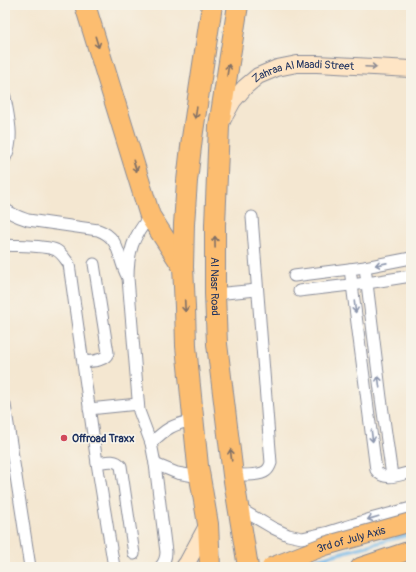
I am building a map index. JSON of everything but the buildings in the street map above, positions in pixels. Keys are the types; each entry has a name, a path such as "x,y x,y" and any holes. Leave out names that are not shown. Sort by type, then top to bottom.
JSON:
{"highway":[{"path":"85,5 150,216 183,267"},
{"path":"210,567 208,524 200,477 186,346 183,267 187,181 212,5"},
{"name":"Al Nasr Road","path":"238,5 219,126 215,225 215,294 217,344 233,475 248,567"},
{"path":"236,25 253,5"}],"main road":[{"name":"Zahraa Al Maadi Street","path":"219,126 233,101 245,87 258,76 277,68 297,64 317,64 411,69"},
{"name":"3rd of July Axis","path":"271,567 325,546 411,522"},
{"path":"184,567 208,524"},
{"path":"360,567 411,550"}],"street":[{"path":"5,97 10,132 8,152 5,158"},
{"path":"5,209 18,217 28,220 103,232 113,240 128,278"},
{"path":"150,216 135,238 130,253 128,278 138,404 141,418 151,443 155,464 166,552 164,564 160,567"},
{"path":"233,475 262,473 270,468 271,463 252,217"},
{"path":"5,245 49,248 57,251 69,264 97,463 114,567"},
{"path":"294,276 365,267 411,258"},
{"path":"83,362 102,359 106,357 108,353 94,264"},
{"path":"365,267 392,476"},
{"path":"350,268 376,470 379,474 388,477 411,472"},
{"path":"299,291 411,276"},
{"path":"215,294 257,290"},
{"path":"367,401 381,398"},
{"path":"89,409 138,404"},
{"path":"5,405 30,567"},
{"path":"151,443 165,430 172,426 193,420"},
{"path":"97,463 113,461 118,462 121,466 134,554"},
{"path":"155,464 177,473 200,477"},
{"path":"238,507 273,528 288,535 302,538 329,532 411,508"},
{"path":"293,567 293,556 302,538"}],"waterway":[{"path":"307,562 411,534"}],"place":[{"name":"Offroad Traxx","path":"64,438"}]}
